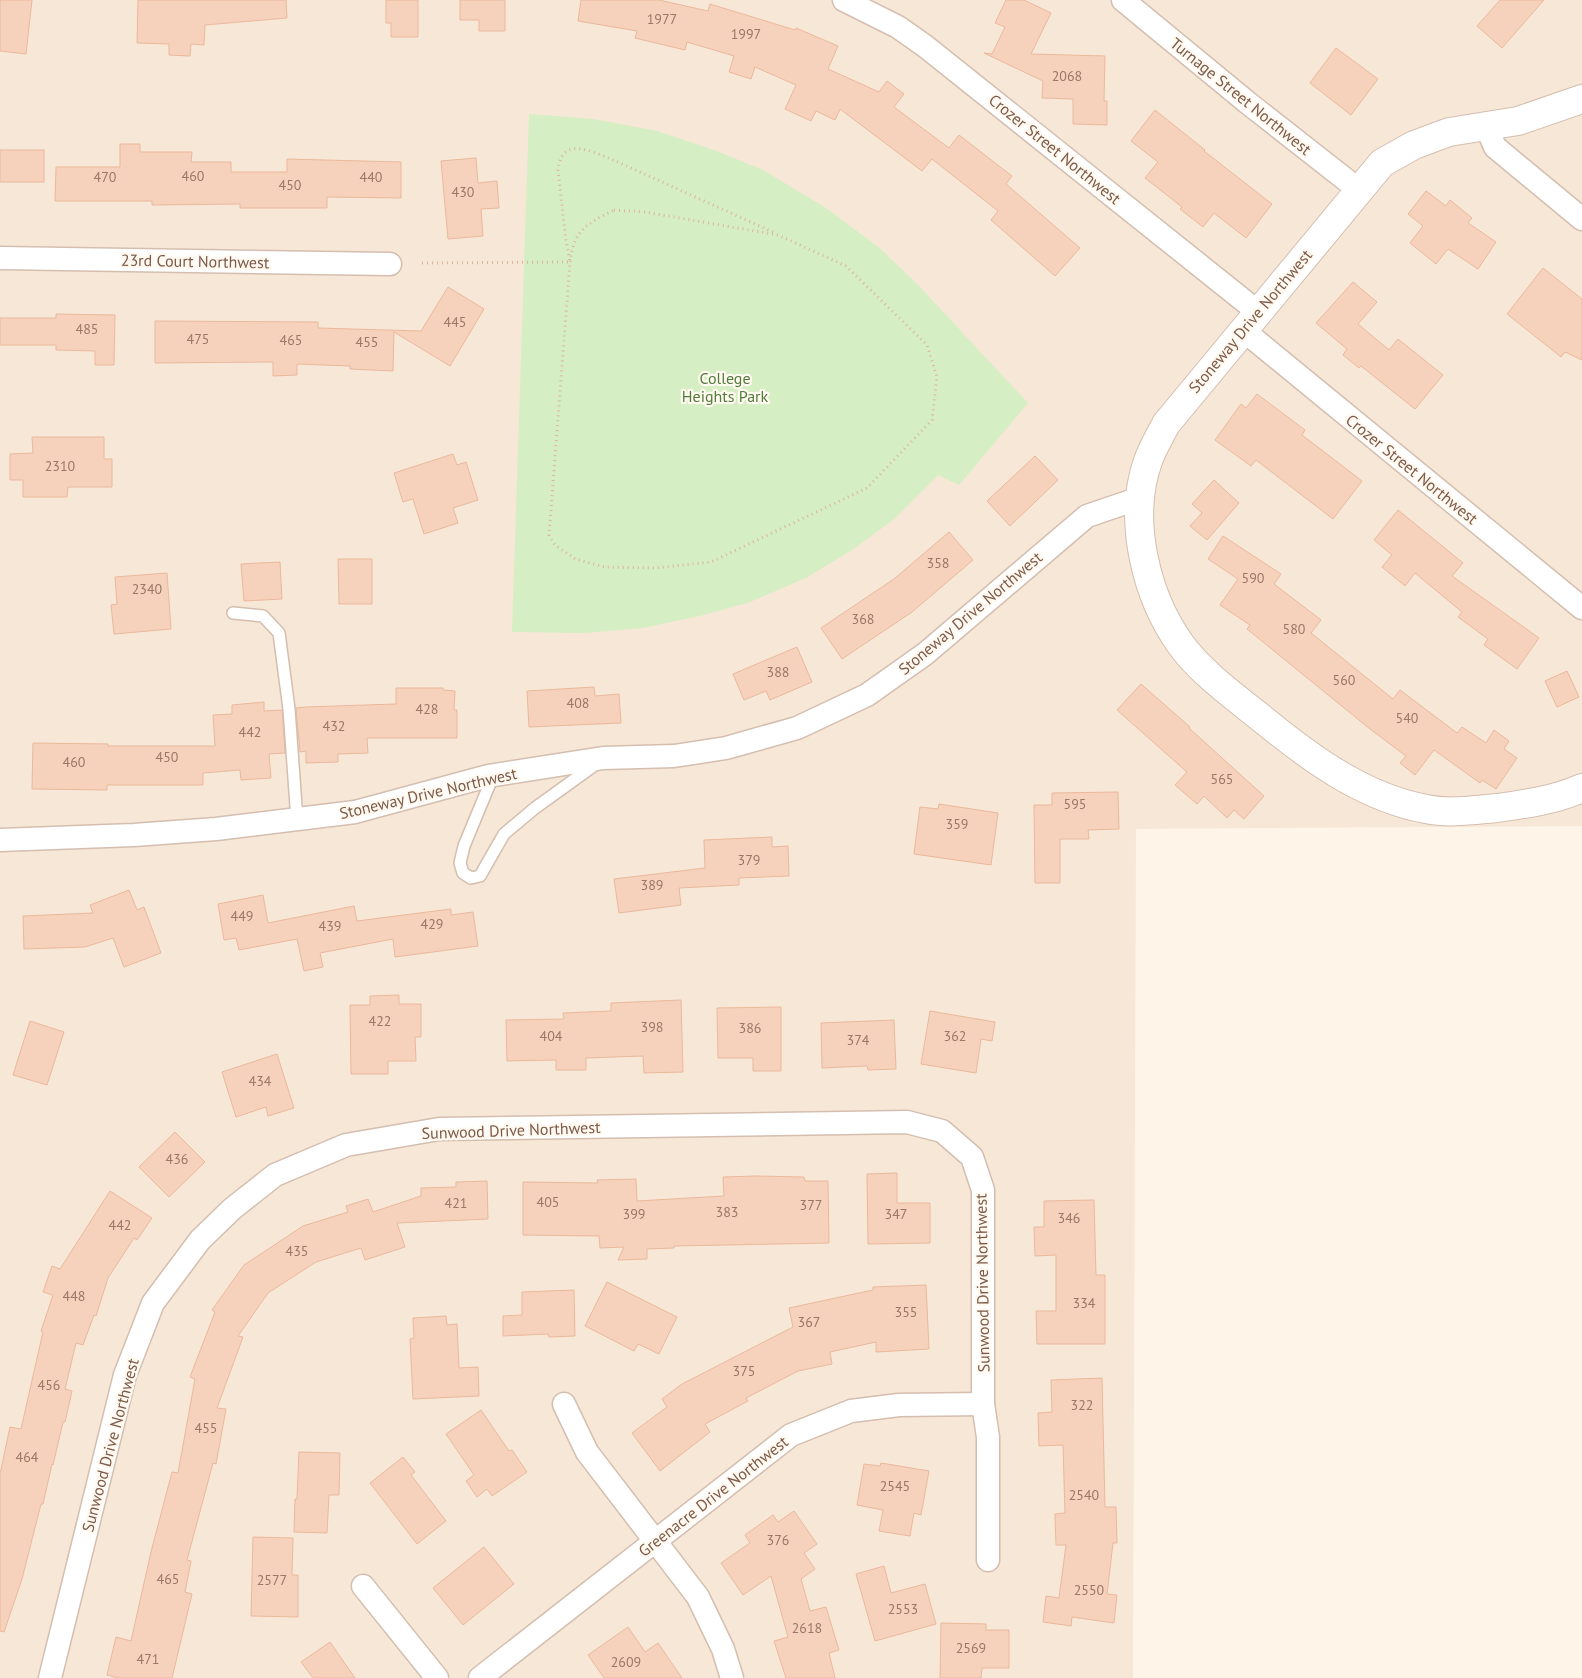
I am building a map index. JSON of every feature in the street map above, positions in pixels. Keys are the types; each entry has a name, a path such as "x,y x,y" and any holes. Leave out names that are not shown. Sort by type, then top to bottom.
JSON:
{"street":[{"name":"Crozer Street Northwest","path":"844,0 898,26 925,46 1250,321 1582,608"},
{"name":"Turnage Street Northwest","path":"1123,0 1248,103 1360,190"},
{"name":"Stoneway Drive Northwest","path":"0,840 134,835 216,829 355,812 493,776 603,758 674,756 726,748 797,728 867,695 925,654 1087,516 1140,498 1148,462 1166,424 1382,163 1414,145 1450,132 1518,121 1582,100"},
{"path":"1486,126 1495,147 1582,219"},
{"name":"23rd Court Northwest","path":"0,258 390,264"},
{"path":"1140,498 1140,533 1151,587 1161,611 1182,646 1214,680 1299,748 1326,767 1361,787 1399,802 1427,810 1463,812 1537,803 1582,788"},
{"name":"Sunwood Drive Northwest","path":"50,1678 125,1375 153,1304 200,1240 232,1209 276,1175 346,1145 439,1129 907,1122 942,1131 972,1157 983,1190 983,1404 988,1436 988,1560"},
{"path":"564,1404 587,1452 698,1596 723,1649 732,1678"},
{"name":"Greenacre Drive Northwest","path":"480,1678 792,1435 851,1411 899,1405 983,1404"},
{"path":"363,1586 437,1678"}],"lane":[{"path":"233,612 263,616 279,633 289,709 297,820"},
{"path":"493,776 464,846 460,863 463,873 471,878 480,876 504,834 535,808 603,758"}],"path":[{"path":"570,262 558,170 559,160 565,152 578,148 590,150 611,159 694,198 752,222 846,266 927,345 937,377 932,420 867,488 712,562 655,568 605,567 575,560 555,545 549,535 570,262 576,238 592,221 614,210 644,212 778,235"},
{"path":"422,263 570,262"}],"shaded area":[{"path":"0,0 1582,0 1582,826 1136,829 1133,1678 0,1678"}],"green space":[{"name":"College Heights Park","path":"529,114 594,119 657,131 717,151 763,170 826,208 881,249 920,287 1028,403 959,485 938,475 893,520 852,550 806,578 750,602 704,615 643,628 584,633 512,632"}],"building":[{"path":"0,0 32,0 26,54 0,51"},
{"path":"138,0 286,0 287,18 205,25 204,45 191,44 190,56 169,55 169,44 137,43"},
{"path":"386,0 418,0 418,37 391,37 391,23 386,23"},
{"path":"460,0 505,0 505,31 479,31 479,20 460,20"},
{"path":"581,0 659,0 708,11 710,4 795,30 796,28 838,46 828,69 879,92 887,81 904,94 894,107 949,148 959,135 1012,176 1006,184 1080,248 1055,276 991,220 998,211 932,159 922,171 840,109 835,120 816,111 811,121 785,109 796,85 755,67 751,79 729,72 734,56 687,42 685,50 635,38 637,31 578,21"},
{"path":"1006,0 1024,0 1051,13 1031,54 1105,56 1104,101 1107,101 1107,125 1073,124 1073,99 1042,98 1043,81 984,53 992,54 1005,27 995,23"},
{"path":"1500,0 1544,0 1502,48 1477,26"},
{"path":"1336,48 1378,79 1351,115 1310,83"},
{"path":"1155,110 1272,204 1246,238 1214,213 1203,227 1180,209 1182,207 1145,178 1158,162 1131,141"},
{"path":"120,144 140,144 140,152 192,152 191,162 231,162 231,172 287,172 287,159 401,162 401,198 327,197 327,208 240,208 240,204 152,205 152,201 55,201 56,167 120,167"},
{"path":"0,150 44,150 44,182 0,182"},
{"path":"476,158 478,183 497,181 499,208 481,209 483,236 448,239 441,161"},
{"path":"1426,191 1446,206 1450,200 1472,218 1468,223 1496,242 1478,269 1448,249 1436,264 1410,243 1423,226 1408,214"},
{"path":"1543,268 1582,299 1582,360 1565,352 1561,357 1507,314"},
{"path":"1353,282 1377,302 1358,324 1389,350 1398,339 1443,375 1415,409 1361,366 1359,368 1343,355 1347,349 1316,323"},
{"path":"448,287 484,309 450,366 394,332 393,371 350,369 350,366 297,364 297,375 273,376 273,362 155,363 155,321 318,322 318,328 421,331"},
{"path":"56,314 115,315 114,365 95,365 95,351 56,350 56,345 0,345 0,318 56,318"},
{"path":"1257,394 1305,430 1302,435 1362,481 1333,519 1256,460 1251,466 1215,440 1241,404 1246,408"},
{"path":"32,437 104,437 104,459 112,459 112,487 68,487 67,497 23,497 23,480 10,480 10,454 33,453"},
{"path":"453,454 457,465 466,462 478,500 453,508 458,523 424,534 413,499 403,502 394,473"},
{"path":"1035,456 1058,480 1010,526 987,501"},
{"path":"1214,480 1239,503 1207,540 1190,526 1202,513 1192,504"},
{"path":"1398,510 1463,563 1452,576 1539,638 1517,669 1484,645 1488,639 1458,617 1462,612 1415,573 1405,586 1382,567 1392,555 1374,540"},
{"path":"949,532 973,560 912,612 842,659 821,628 894,579"},
{"path":"1223,536 1281,574 1274,584 1321,620 1311,633 1393,699 1400,690 1457,733 1462,727 1486,743 1494,730 1509,741 1504,749 1517,758 1496,789 1482,780 1480,783 1434,750 1415,775 1400,763 1406,756 1247,629 1250,625 1220,605 1238,579 1208,559"},
{"path":"338,559 372,559 372,604 339,604"},
{"path":"280,562 282,599 244,601 241,564"},
{"path":"167,573 171,629 114,634 111,605 117,604 115,577"},
{"path":"797,647 812,682 770,700 766,691 744,700 733,674"},
{"path":"1567,671 1579,697 1557,707 1545,681"},
{"path":"1141,684 1264,796 1244,819 1234,810 1227,818 1204,796 1197,804 1175,785 1187,772 1117,710"},
{"path":"594,687 595,696 619,694 621,723 529,727 527,691"},
{"path":"396,688 443,688 443,690 455,691 454,710 457,710 457,738 367,738 368,753 338,754 338,762 306,763 306,751 300,752 296,708 396,704"},
{"path":"264,702 264,711 282,710 285,753 269,754 271,778 241,780 240,770 203,773 203,785 107,785 107,790 32,789 33,743 108,744 108,746 215,746 213,715 232,714 232,705"},
{"path":"1118,792 1119,829 1088,830 1089,839 1060,839 1060,883 1035,883 1034,805 1052,805 1052,793"},
{"path":"939,804 998,813 991,865 914,854 920,807 938,809"},
{"path":"772,837 772,847 788,846 789,876 739,878 739,885 679,888 681,905 619,913 614,879 705,868 704,840"},
{"path":"129,890 137,910 144,907 161,953 124,967 113,938 85,947 24,949 23,916 93,913 90,905"},
{"path":"263,895 268,923 354,906 357,921 451,909 451,915 473,912 478,946 395,957 393,939 320,953 323,967 304,971 297,939 239,950 236,938 224,940 218,904"},
{"path":"399,995 399,1004 421,1004 421,1037 415,1037 416,1061 388,1061 388,1074 351,1074 350,1005 370,1005 370,996"},
{"path":"681,1000 683,1072 644,1073 643,1056 586,1058 586,1070 556,1070 556,1060 507,1061 506,1020 564,1019 563,1013 611,1011 611,1003"},
{"path":"781,1007 781,1071 753,1071 753,1058 718,1058 717,1008"},
{"path":"930,1011 995,1022 992,1041 981,1039 976,1073 921,1064"},
{"path":"894,1020 896,1069 868,1070 867,1066 822,1068 821,1023"},
{"path":"30,1021 64,1032 47,1085 13,1075"},
{"path":"277,1054 294,1108 268,1116 266,1107 236,1117 222,1072"},
{"path":"175,1132 205,1162 169,1197 139,1167"},
{"path":"897,1173 897,1203 930,1203 930,1243 868,1244 867,1174"},
{"path":"723,1177 804,1177 805,1181 828,1181 829,1243 674,1246 674,1248 647,1249 647,1259 618,1260 624,1247 600,1248 599,1236 523,1235 523,1182 598,1183 597,1180 636,1179 637,1201 724,1196"},
{"path":"487,1181 488,1219 397,1223 405,1247 365,1260 361,1248 316,1262 268,1293 238,1336 243,1337 217,1408 226,1409 216,1464 213,1463 187,1560 191,1561 185,1592 192,1594 172,1678 119,1678 107,1675 116,1637 131,1641 151,1552 172,1472 178,1473 195,1379 190,1377 215,1312 212,1310 244,1265 303,1226 348,1212 346,1206 368,1199 373,1212 421,1196 421,1188 456,1187 456,1182"},
{"path":"110,1191 152,1218 137,1240 134,1238 108,1278 96,1316 94,1315 83,1345 76,1343 65,1389 72,1391 65,1422 63,1422 22,1579 4,1632 0,1631 0,1474 10,1427 21,1429 43,1332 41,1331 53,1295 43,1292 52,1266 60,1269"},
{"path":"1094,1200 1096,1275 1105,1275 1105,1344 1037,1344 1036,1311 1056,1311 1056,1255 1035,1256 1034,1227 1044,1227 1044,1201"},
{"path":"607,1282 677,1317 659,1354 638,1344 634,1351 585,1326"},
{"path":"926,1285 929,1349 876,1352 876,1342 830,1352 832,1364 798,1371 746,1398 748,1401 705,1424 710,1432 660,1471 632,1433 667,1407 662,1399 682,1384 793,1327 789,1308 873,1290 873,1287"},
{"path":"574,1290 575,1336 549,1337 548,1334 503,1336 503,1316 522,1315 522,1292"},
{"path":"446,1316 447,1325 457,1324 459,1368 478,1367 479,1396 413,1399 410,1339 414,1338 413,1318"},
{"path":"1102,1378 1105,1507 1116,1507 1117,1543 1113,1543 1107,1594 1117,1595 1114,1623 1072,1617 1071,1626 1043,1622 1046,1596 1059,1598 1066,1545 1056,1545 1055,1514 1065,1513 1063,1445 1039,1446 1038,1413 1052,1412 1051,1380"},
{"path":"481,1410 509,1451 512,1450 527,1472 492,1496 487,1489 477,1497 466,1481 474,1475 446,1434"},
{"path":"299,1452 340,1453 339,1495 329,1495 327,1533 294,1532"},
{"path":"403,1457 415,1472 411,1475 446,1521 417,1544 370,1483"},
{"path":"881,1463 929,1471 921,1515 914,1513 910,1536 879,1531 883,1510 857,1505 864,1464 880,1466"},
{"path":"794,1511 817,1544 804,1553 815,1569 801,1579 810,1611 826,1607 839,1650 829,1653 835,1678 786,1678 774,1641 788,1637 771,1576 743,1595 721,1563 750,1543 745,1535 773,1515 778,1522"},
{"path":"253,1537 293,1538 292,1575 298,1575 298,1617 251,1616"},
{"path":"484,1547 514,1584 463,1625 433,1588"},
{"path":"884,1566 891,1593 925,1584 936,1624 875,1641 856,1574"},
{"path":"941,1623 986,1624 986,1630 1009,1630 1009,1668 982,1668 981,1678 940,1678"},
{"path":"628,1627 645,1652 658,1643 682,1678 604,1678 588,1655"},
{"path":"330,1642 355,1678 313,1678 301,1662"}]}
